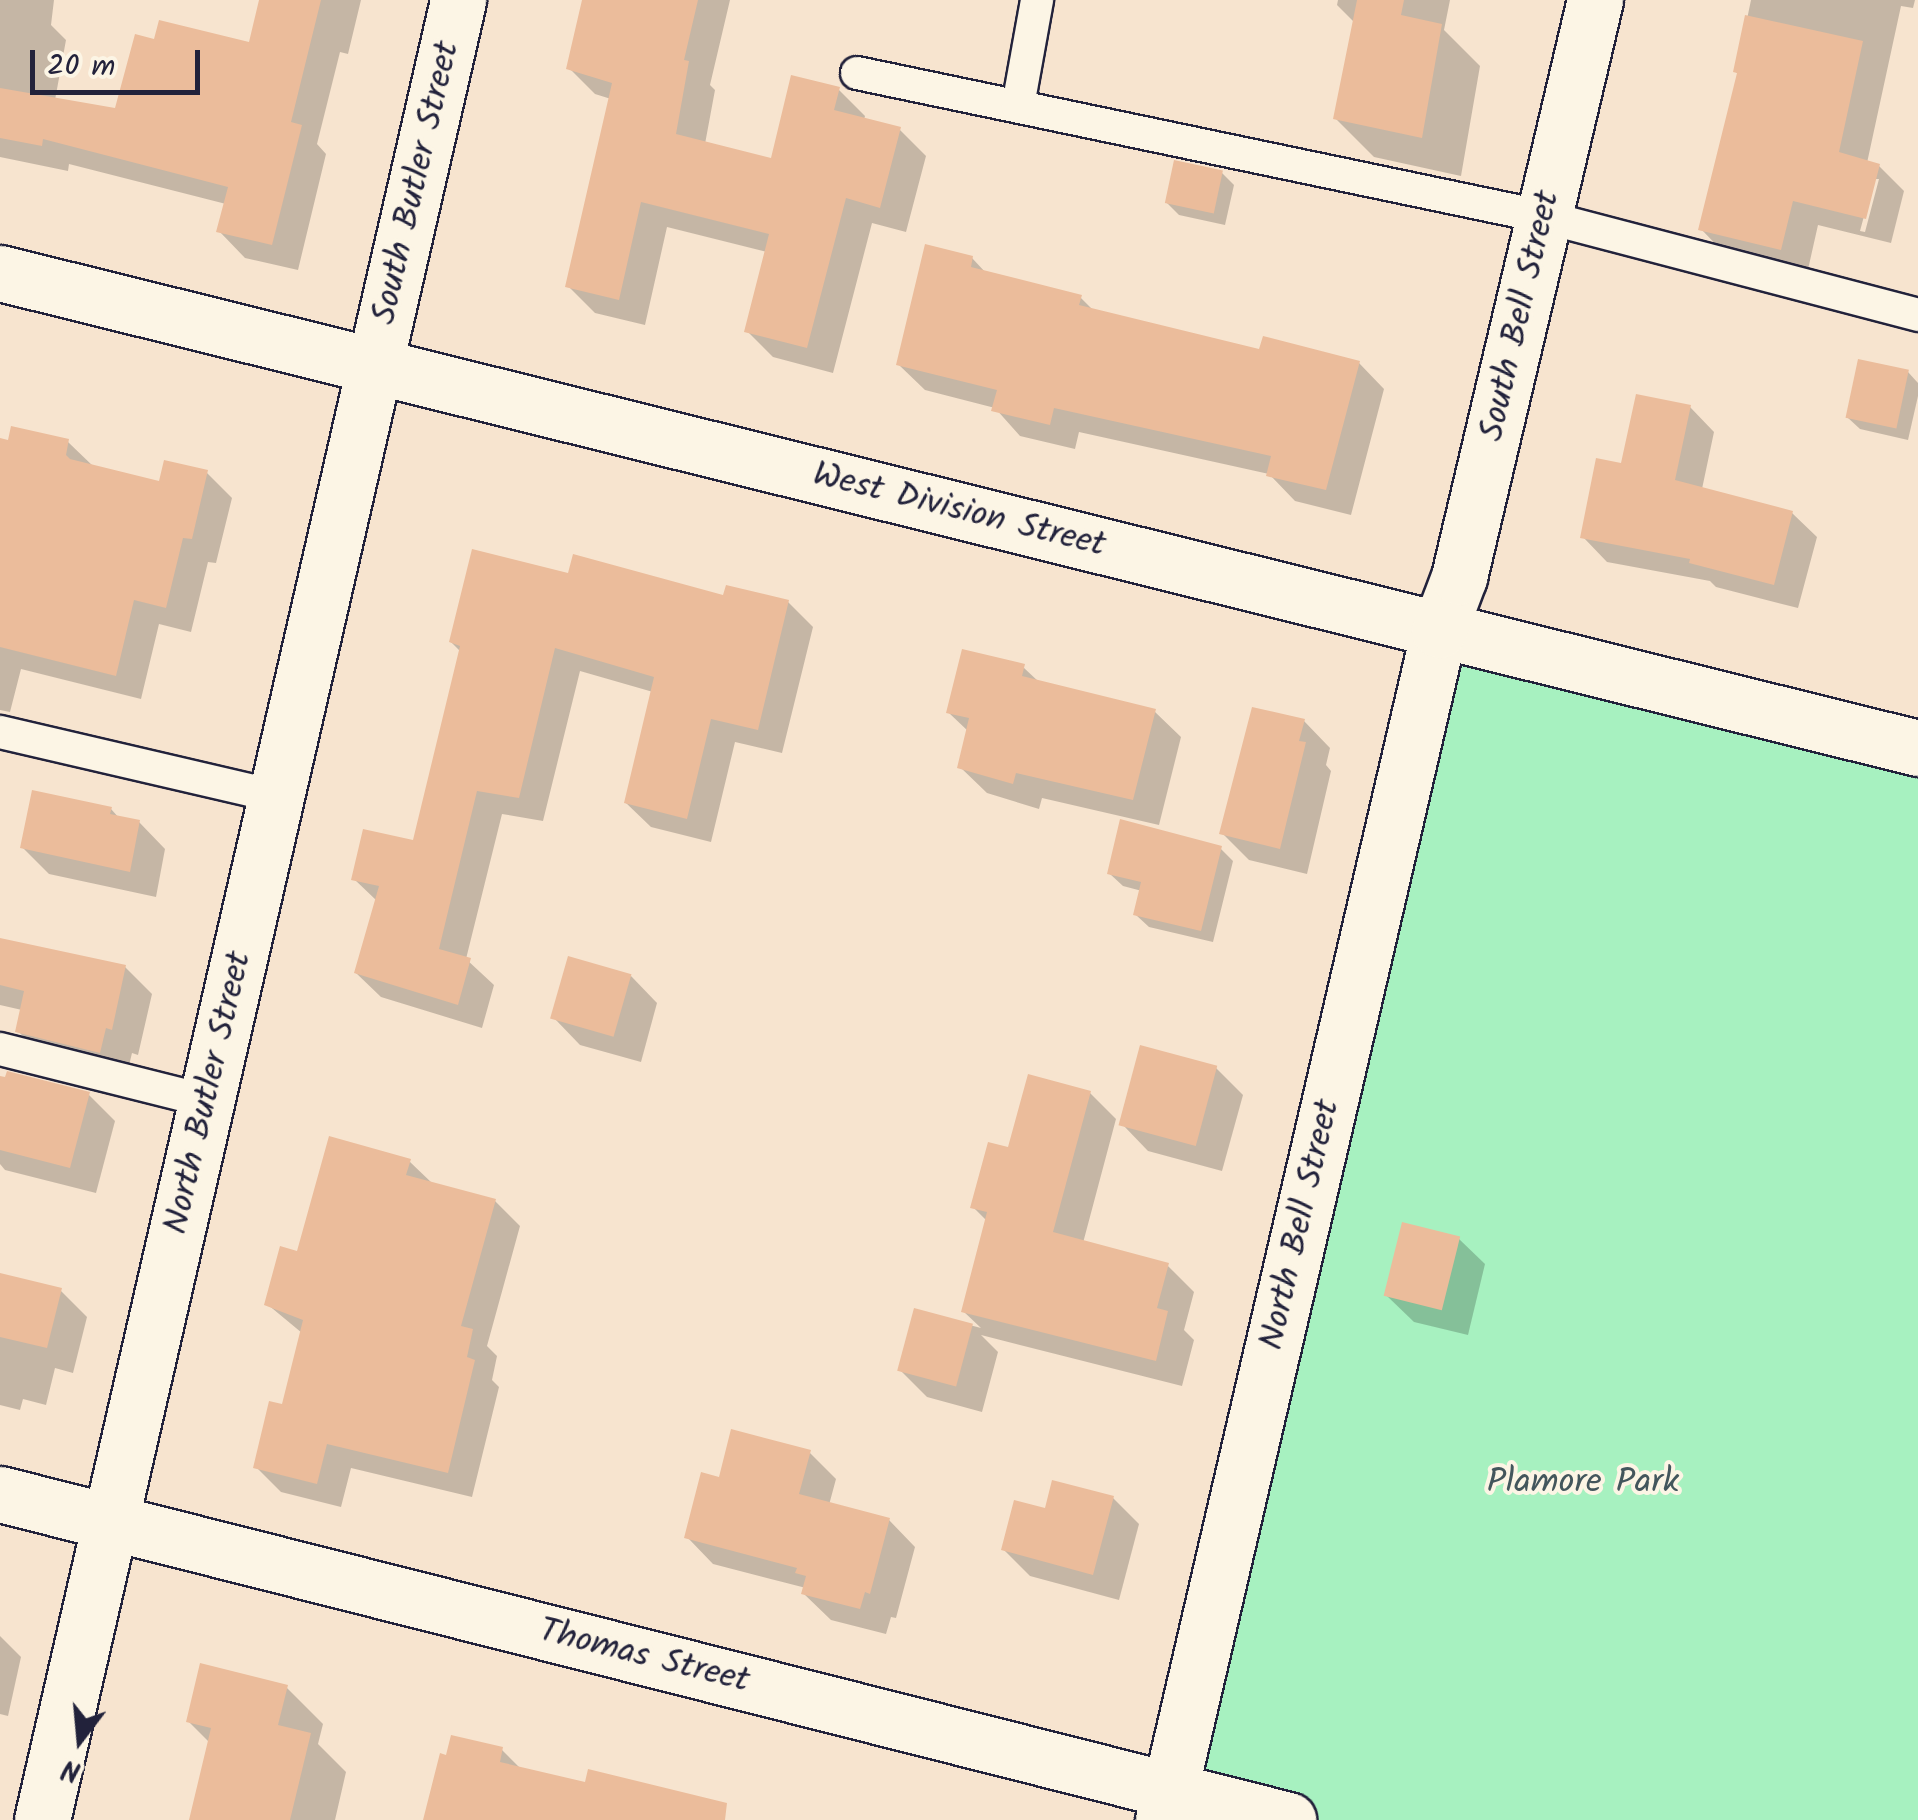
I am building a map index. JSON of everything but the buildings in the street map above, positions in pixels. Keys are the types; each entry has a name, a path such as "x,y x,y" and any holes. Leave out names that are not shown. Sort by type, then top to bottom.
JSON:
{"street":[{"name":"South Butler Street","path":"375,366 458,0"},
{"name":"South Bell Street","path":"1438,630 1459,577 1595,0"},
{"name":"West Division Street","path":"0,273 1918,748"},
{"name":"North Butler Street","path":"42,1820 375,366"},
{"name":"North Bell Street","path":"1166,1805 1438,630"},
{"name":"Thomas Street","path":"0,1494 1166,1805 1288,1820"}],"lane":[{"path":"1018,106 1036,0"},
{"path":"857,72 1545,217 1918,315"},
{"path":"0,732 276,796"},
{"path":"0,1049 207,1101"}],"green space":[{"name":"Plamore Park","path":"1439,630 1918,748 1918,1820 1288,1820 1170,1790"}]}
